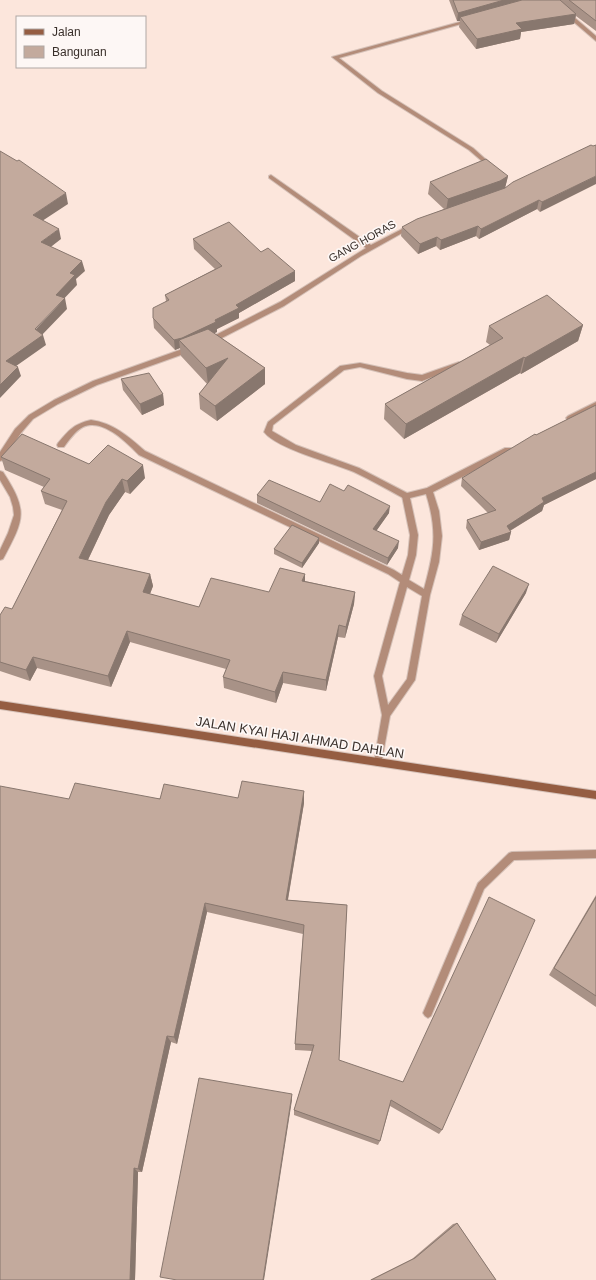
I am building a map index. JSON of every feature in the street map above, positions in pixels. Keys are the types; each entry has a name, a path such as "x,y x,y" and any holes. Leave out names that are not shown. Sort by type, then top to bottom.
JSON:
{"main road":[{"name":"JALAN KYAI HAJI AHMAD DAHLAN","path":"0,705 596,794"}],"street":[{"path":"551,0 596,40"},
{"path":"479,18 336,57 380,92 471,149 494,170"},
{"path":"271,177 371,248"},
{"name":"GANG HORAS","path":"200,345 282,304 317,280 371,248 420,223"},
{"path":"0,458 18,431 32,417 56,402 95,383 155,363 173,354 193,348"},
{"path":"460,364 422,378 360,365 342,368 270,424 268,432 299,450 365,473 406,496 429,491 513,448"},
{"path":"561,423 596,405"},
{"path":"61,445 75,427 85,422 97,422 126,438 142,453 391,572 426,595"},
{"path":"0,474 10,488 17,505 18,514 15,526 0,557"},
{"path":"386,715 411,680 426,595 435,562 438,536 435,511 429,491"},
{"path":"378,762 386,715 378,676 412,555 414,535 406,496"},
{"path":"428,1013 481,886 512,856 596,854"}],"building":[{"path":"453,0 504,0 458,13"},
{"path":"522,0 560,0 576,14 516,23 522,29 477,39 460,17"},
{"path":"569,0 596,0 596,21"},
{"path":"591,145 596,145 596,176 542,202 539,200 481,229 478,226 441,240 437,237 420,244 402,227 417,219 505,188 513,182"},
{"path":"0,151 17,161 19,160 66,193 33,215 59,229 41,242 82,261 70,273 75,275 56,295 65,298 35,329 43,335 6,361 18,367 0,385"},
{"path":"486,159 508,176 500,181 448,199 430,182"},
{"path":"229,222 261,252 268,248 295,271 236,305 239,308 215,320 216,322 182,338 174,340 153,318 153,308 169,300 165,295 222,266 193,239"},
{"path":"547,295 583,325 406,424 385,404 503,338 489,326"},
{"path":"208,329 265,368 215,406 199,394 228,358 206,368 179,340"},
{"path":"149,373 163,394 140,404 121,379"},
{"path":"596,405 596,472 542,498 544,502 507,526 511,532 481,542 467,520 496,510 462,478 535,434 536,435"},
{"path":"22,434 89,464 108,445 143,465 127,481 122,479 106,502 79,558 150,574 143,592 199,607 211,578 269,592 280,568 305,574 302,581 355,592 346,627 339,625 326,680 283,672 275,692 223,677 230,660 127,631 108,676 33,657 26,670 0,662 0,615 5,607 12,609 67,501 41,491 50,479 1,457"},
{"path":"269,480 320,502 330,484 344,491 348,485 390,506 373,529 399,541 388,558 257,495"},
{"path":"292,525 319,538 302,563 274,549"},
{"path":"493,566 529,584 499,634 462,615"},
{"path":"242,781 304,791 286,900 347,905 339,1060 403,1082 489,897 535,920 442,1130 391,1100 380,1141 294,1110 314,1045 295,1044 304,925 205,903 174,1037 167,1036 138,1169 134,1168 130,1280 0,1280 0,786 69,799 75,783 160,799 164,784 238,798"},
{"path":"596,897 596,996 554,968"},
{"path":"199,1078 292,1094 263,1280 177,1280 160,1277"},
{"path":"457,1223 496,1280 371,1280 415,1258"}]}
